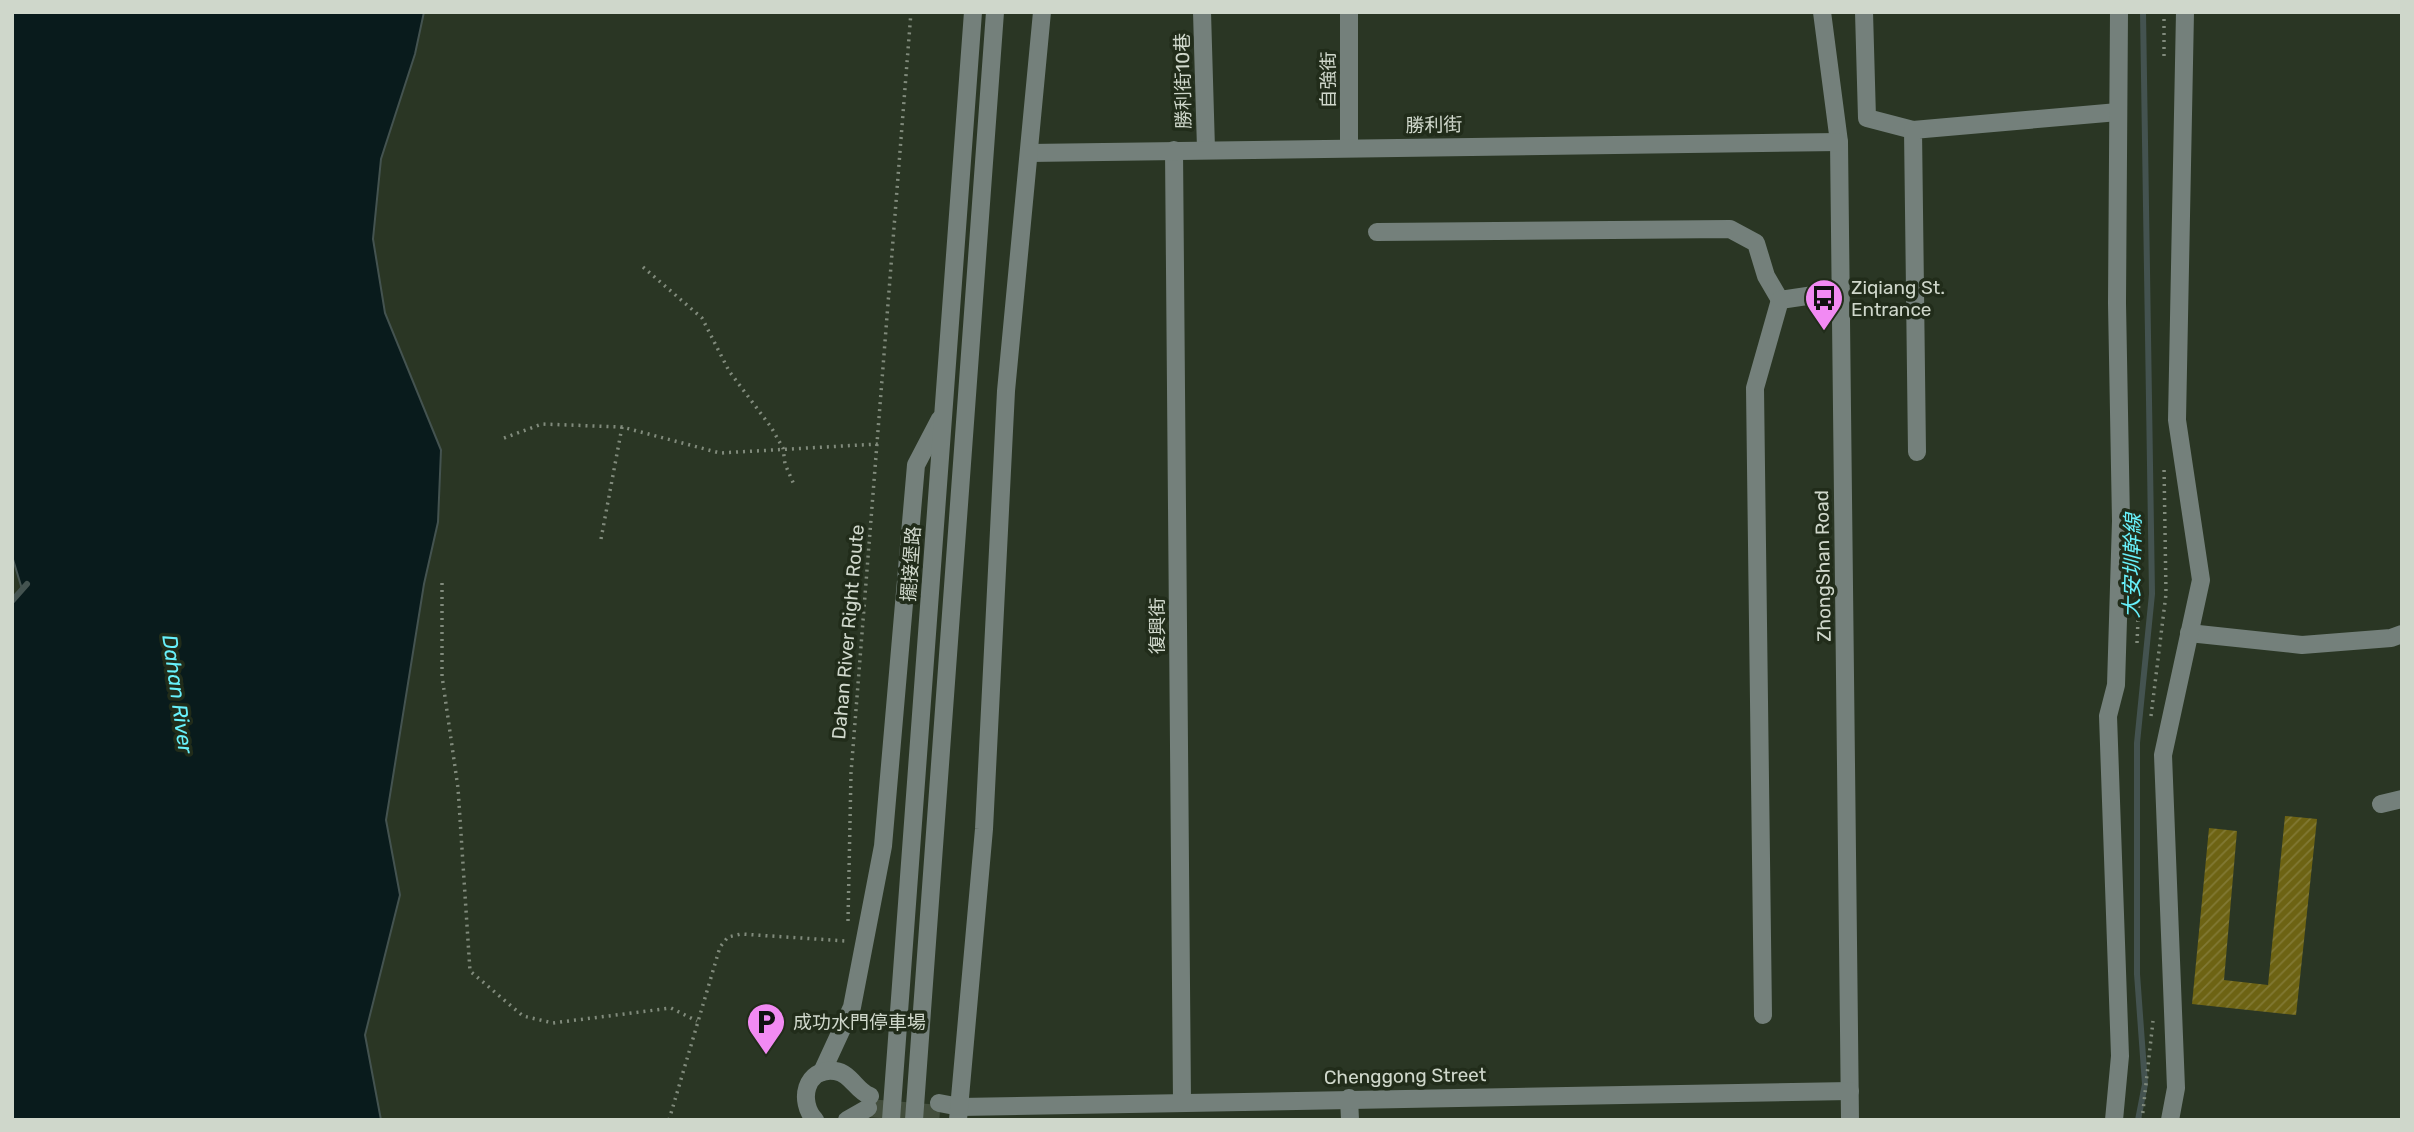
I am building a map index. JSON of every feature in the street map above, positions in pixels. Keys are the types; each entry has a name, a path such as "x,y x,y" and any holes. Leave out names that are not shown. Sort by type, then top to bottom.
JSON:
{"street":[{"name":"擺接堡路","path":"891,1120 973,12"},
{"path":"914,1120 995,12"},
{"path":"959,1113 984,829 1006,391 1042,12"},
{"name":"勝利街10巷","path":"1202,12 1206,149"},
{"name":"自強街","path":"1349,12 1349,147"},
{"name":"ZhongShan Road","path":"1822,12 1839,142 1850,1120"},
{"path":"1864,12 1867,118 1913,130 2118,112"},
{"path":"2114,1120 2120,1056 2108,716 2116,685 2120,521 2119,12"},
{"path":"2170,1120 2176,1088 2163,755 2201,580 2177,420 2185,12"},
{"path":"1913,130 1917,452"},
{"name":"勝利街","path":"1029,153 1839,142"},
{"name":"復興街","path":"1174,150 1182,1102"},
{"path":"1377,232 1730,229 1756,243 1766,276 1780,300 1755,388 1763,1015"},
{"path":"1780,300 1841,291"},
{"path":"815,1120 806,1111 804,1096 810,1081 822,1072 852,1007 883,846 916,465 944,413"},
{"path":"2189,633 2302,645 2391,638 2402,634"},
{"path":"2381,804 2402,799"},
{"path":"822,1072 836,1071 849,1077 869,1102 847,1120"},
{"name":"Chenggong Street","path":"940,1109 959,1113 1182,1102 1850,1091"},
{"path":"1349,1098 1350,1120"}],"path":[{"name":"Dahan River Right Route","path":"848,927 851,773 911,12"},
{"path":"2164,12 2164,67"},
{"path":"643,267 702,318 729,371 771,427 783,449 785,464 795,487"},
{"path":"504,438 542,424 622,427 720,453 878,444"},
{"path":"601,539 622,427"},
{"path":"2150,722 2166,594 2164,460"},
{"path":"442,583 442,676 458,788 470,971 523,1016 553,1023 671,1008 698,1021"},
{"path":"669,1120 720,947 727,937 741,934 848,941"},
{"path":"2142,1120 2155,1009"}],"water":[{"name":"Dahan River","path":"12,12 424,12 415,54 381,159 373,239 385,313 441,450 438,522 424,584 386,820 400,895 365,1035 381,1120 12,1120 12,603 22,589 12,556"}],"building":[{"path":"2285,816 2317,819 2296,1015 2192,1004 2209,828 2237,831 2224,980 2268,985"}],"waterway":[{"name":"大安圳幹線","path":"2138,1120 2145,1084 2137,974 2137,743 2152,594 2143,12"},
{"path":"12,601 27,584"}],"tunnel":[{"path":"868,1108 940,1114"}],"place":[{"name":"Ziqiang St. Entrance","path":"1824,332"},
{"name":"成功水門停車場","path":"766,1056"}]}
